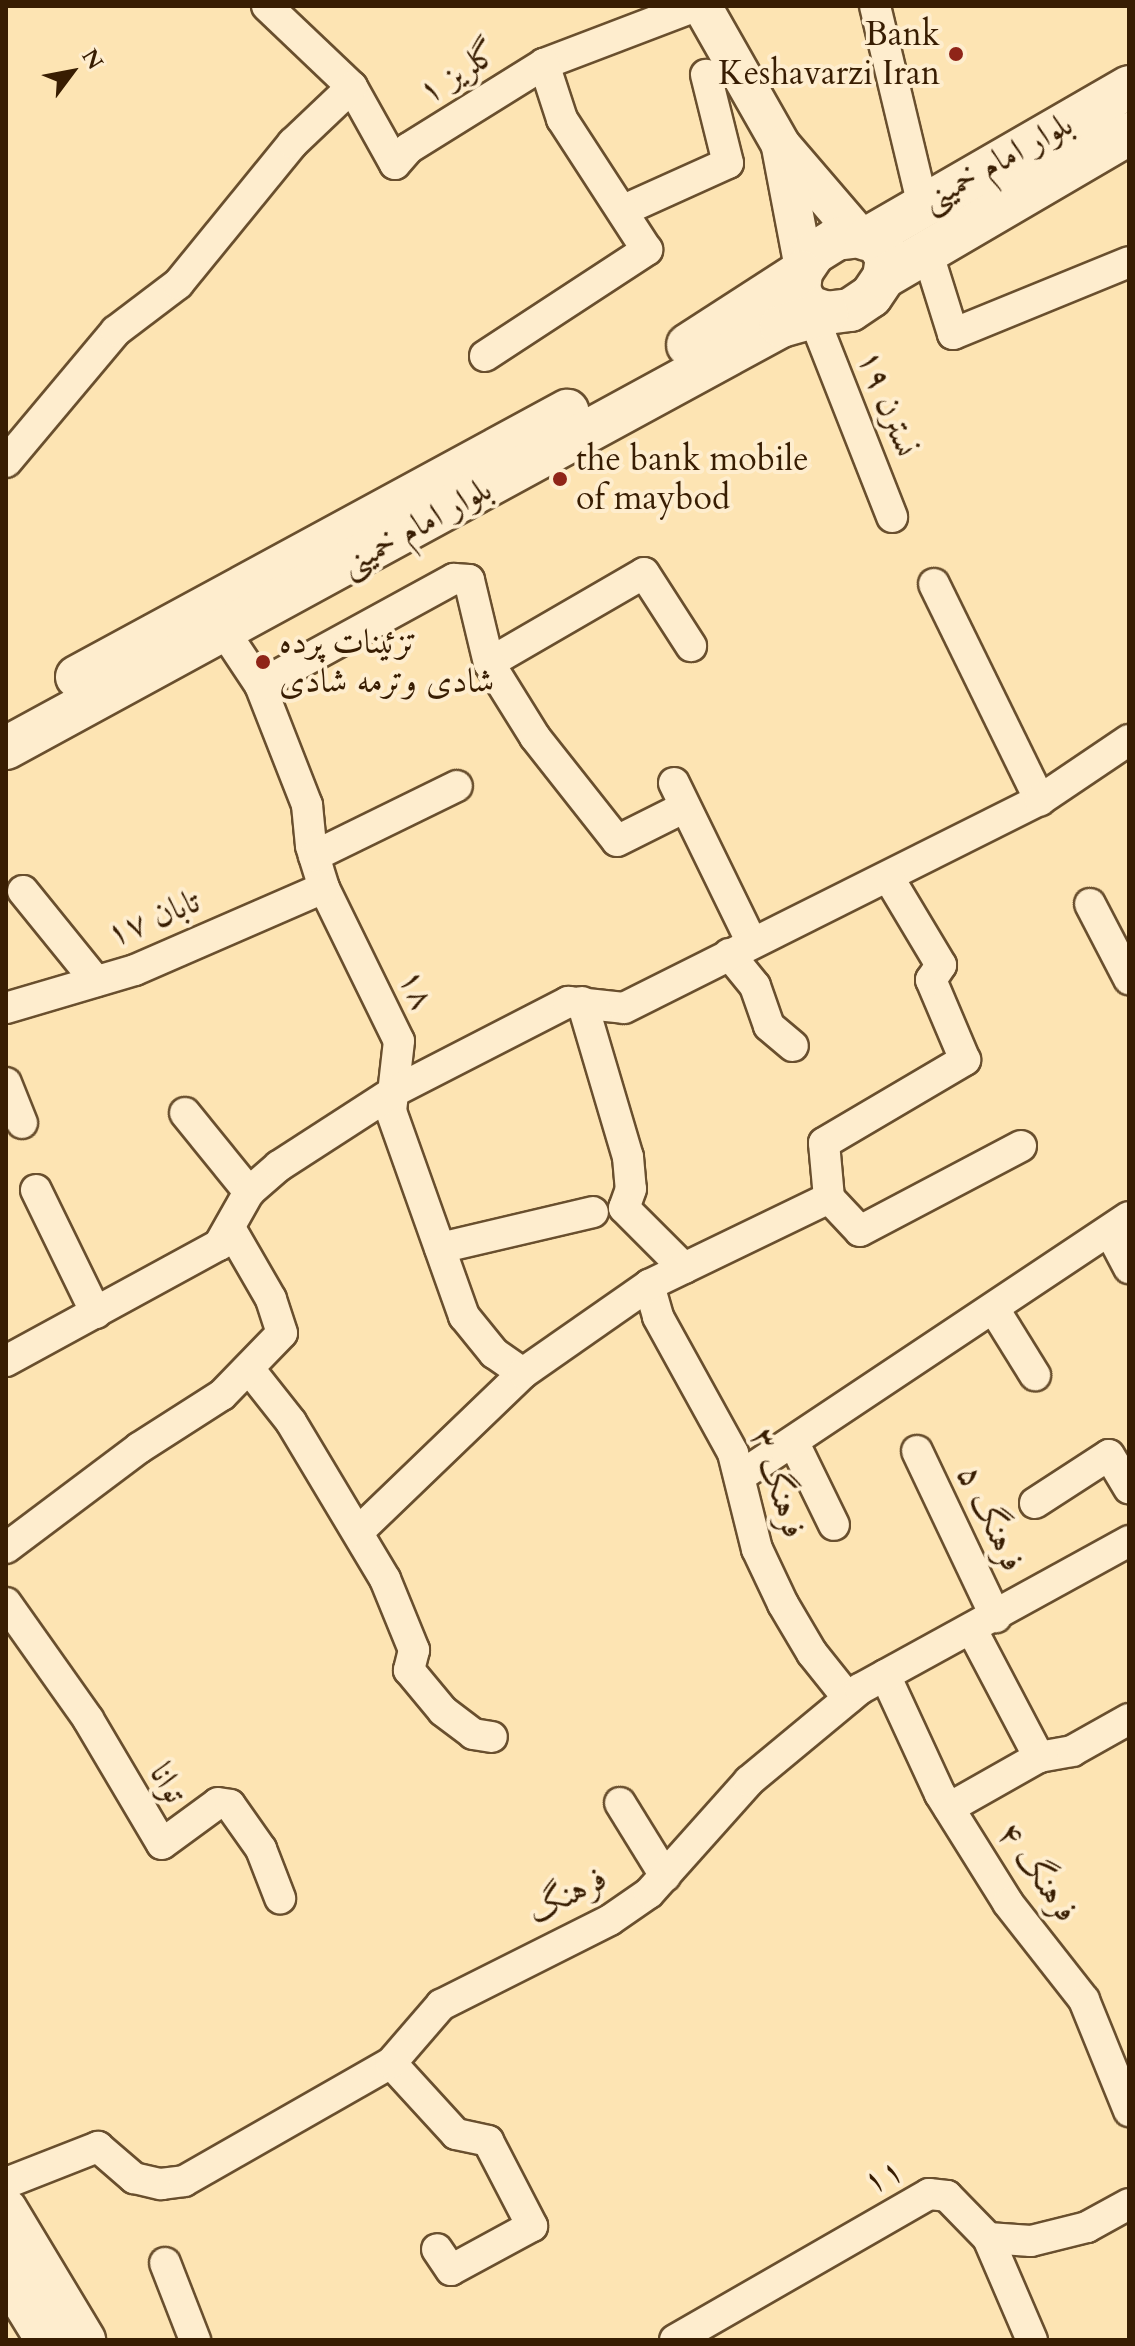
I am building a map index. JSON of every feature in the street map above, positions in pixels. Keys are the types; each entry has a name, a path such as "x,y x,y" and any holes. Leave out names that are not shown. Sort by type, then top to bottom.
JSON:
{"main road":[{"name":"بلوار امام خمینی","path":"862,237 1129,87"},
{"name":"بلوار امام خمینی","path":"884,277 1129,134"},
{"path":"862,237 877,242 887,258 884,277 871,296 850,310 820,314 808,307 799,291 803,270 814,253 836,239 862,237"},
{"name":"بلوار امام خمینی","path":"6,715 725,325 803,270"},
{"name":"بلوار امام خمینی","path":"6,748 781,326 820,314"},
{"path":"6,2210 84,2340"},
{"path":"6,2273 47,2340"}],"street":[{"path":"6,462 116,331 178,284 239,215 293,143 352,87 267,6"},
{"path":"699,6 781,145 862,237"},
{"name":"گلریز ۱","path":"352,87 395,164 409,148 544,64 699,6"},
{"path":"875,6 922,202"},
{"path":"485,356 647,250 624,210 562,119 544,64"},
{"path":"624,210 728,163 706,75"},
{"path":"781,145 803,270"},
{"path":"927,251 953,334 1129,262"},
{"name":"نسترن ۱۹","path":"820,314 892,517"},
{"path":"489,663 644,573 691,646"},
{"path":"260,685 454,579 469,580 489,663 535,737 617,841 680,795 769,1026 793,1046"},
{"path":"934,584 1040,800"},
{"name":"۱۸","path":"224,631 260,685 307,805 314,856 324,888 399,1041 391,1111 464,1316 494,1353 523,1373"},
{"path":"6,1361 219,1245 249,1192 279,1166 395,1091 568,1002 624,1008 1040,800 1129,740"},
{"path":"314,856 457,786"},
{"path":"889,878 941,965 931,980 965,1060 824,1143 829,1198 860,1231 1021,1146"},
{"name":"تابان ۱۷","path":"6,1008 135,970 324,888"},
{"path":"23,891 96,981"},
{"path":"1090,904 1129,979"},
{"path":"582,1002 628,1157 631,1189 624,1208 684,1268"},
{"path":"6,1083 22,1123"},
{"path":"185,1113 249,1192"},
{"path":"36,1190 96,1313"},
{"path":"358,1532 523,1373 649,1285 829,1198"},
{"path":"440,1248 593,1212"},
{"path":"742,1475 1119,1225 1129,1268"},
{"path":"6,1548 250,1370 282,1333 271,1299 230,1228"},
{"name":"فرهنگ ۳","path":"649,1285 658,1317 742,1475 753,1537 783,1604 812,1653 848,1698"},
{"path":"994,1309 1035,1375"},
{"path":"250,1370 291,1422 358,1532 414,1650 409,1670 443,1711 473,1734 492,1737"},
{"path":"794,1443 834,1525"},
{"name":"فرهنگ ۵","path":"917,1451 1039,1757"},
{"path":"1035,1503 1109,1455 1129,1488"},
{"name":"فرهنگ","path":"6,2183 98,2147 134,2178 161,2184 184,2181 391,2063 441,2005 610,1920 649,1893 758,1772 848,1698 1129,1541"},
{"name":"توانا","path":"8,1610 88,1719 162,1844 218,1803 230,1805 261,1849 280,1898"},
{"name":"فرهنگ ۴","path":"885,1675 949,1808 1008,1903 1084,2000 1129,2111"},
{"path":"949,1808 1039,1757 1072,1751 1129,1719"},
{"path":"620,1803 665,1876"},
{"path":"391,2063 456,2134 488,2141 532,2226 451,2270 437,2249"},
{"name":"۱۱","path":"675,2340 929,2194 947,2196 988,2238"},
{"path":"1032,2340 988,2238 1031,2241 1087,2227 1129,2204"},
{"path":"165,2263 195,2340"}],"place":[{"name":"Bank Keshavarzi Iran","path":"956,54"},
{"name":"the bank mobile of maybod","path":"560,479"},
{"name":"تزئینات پرده شادی وترمه شادی","path":"263,662"}]}
